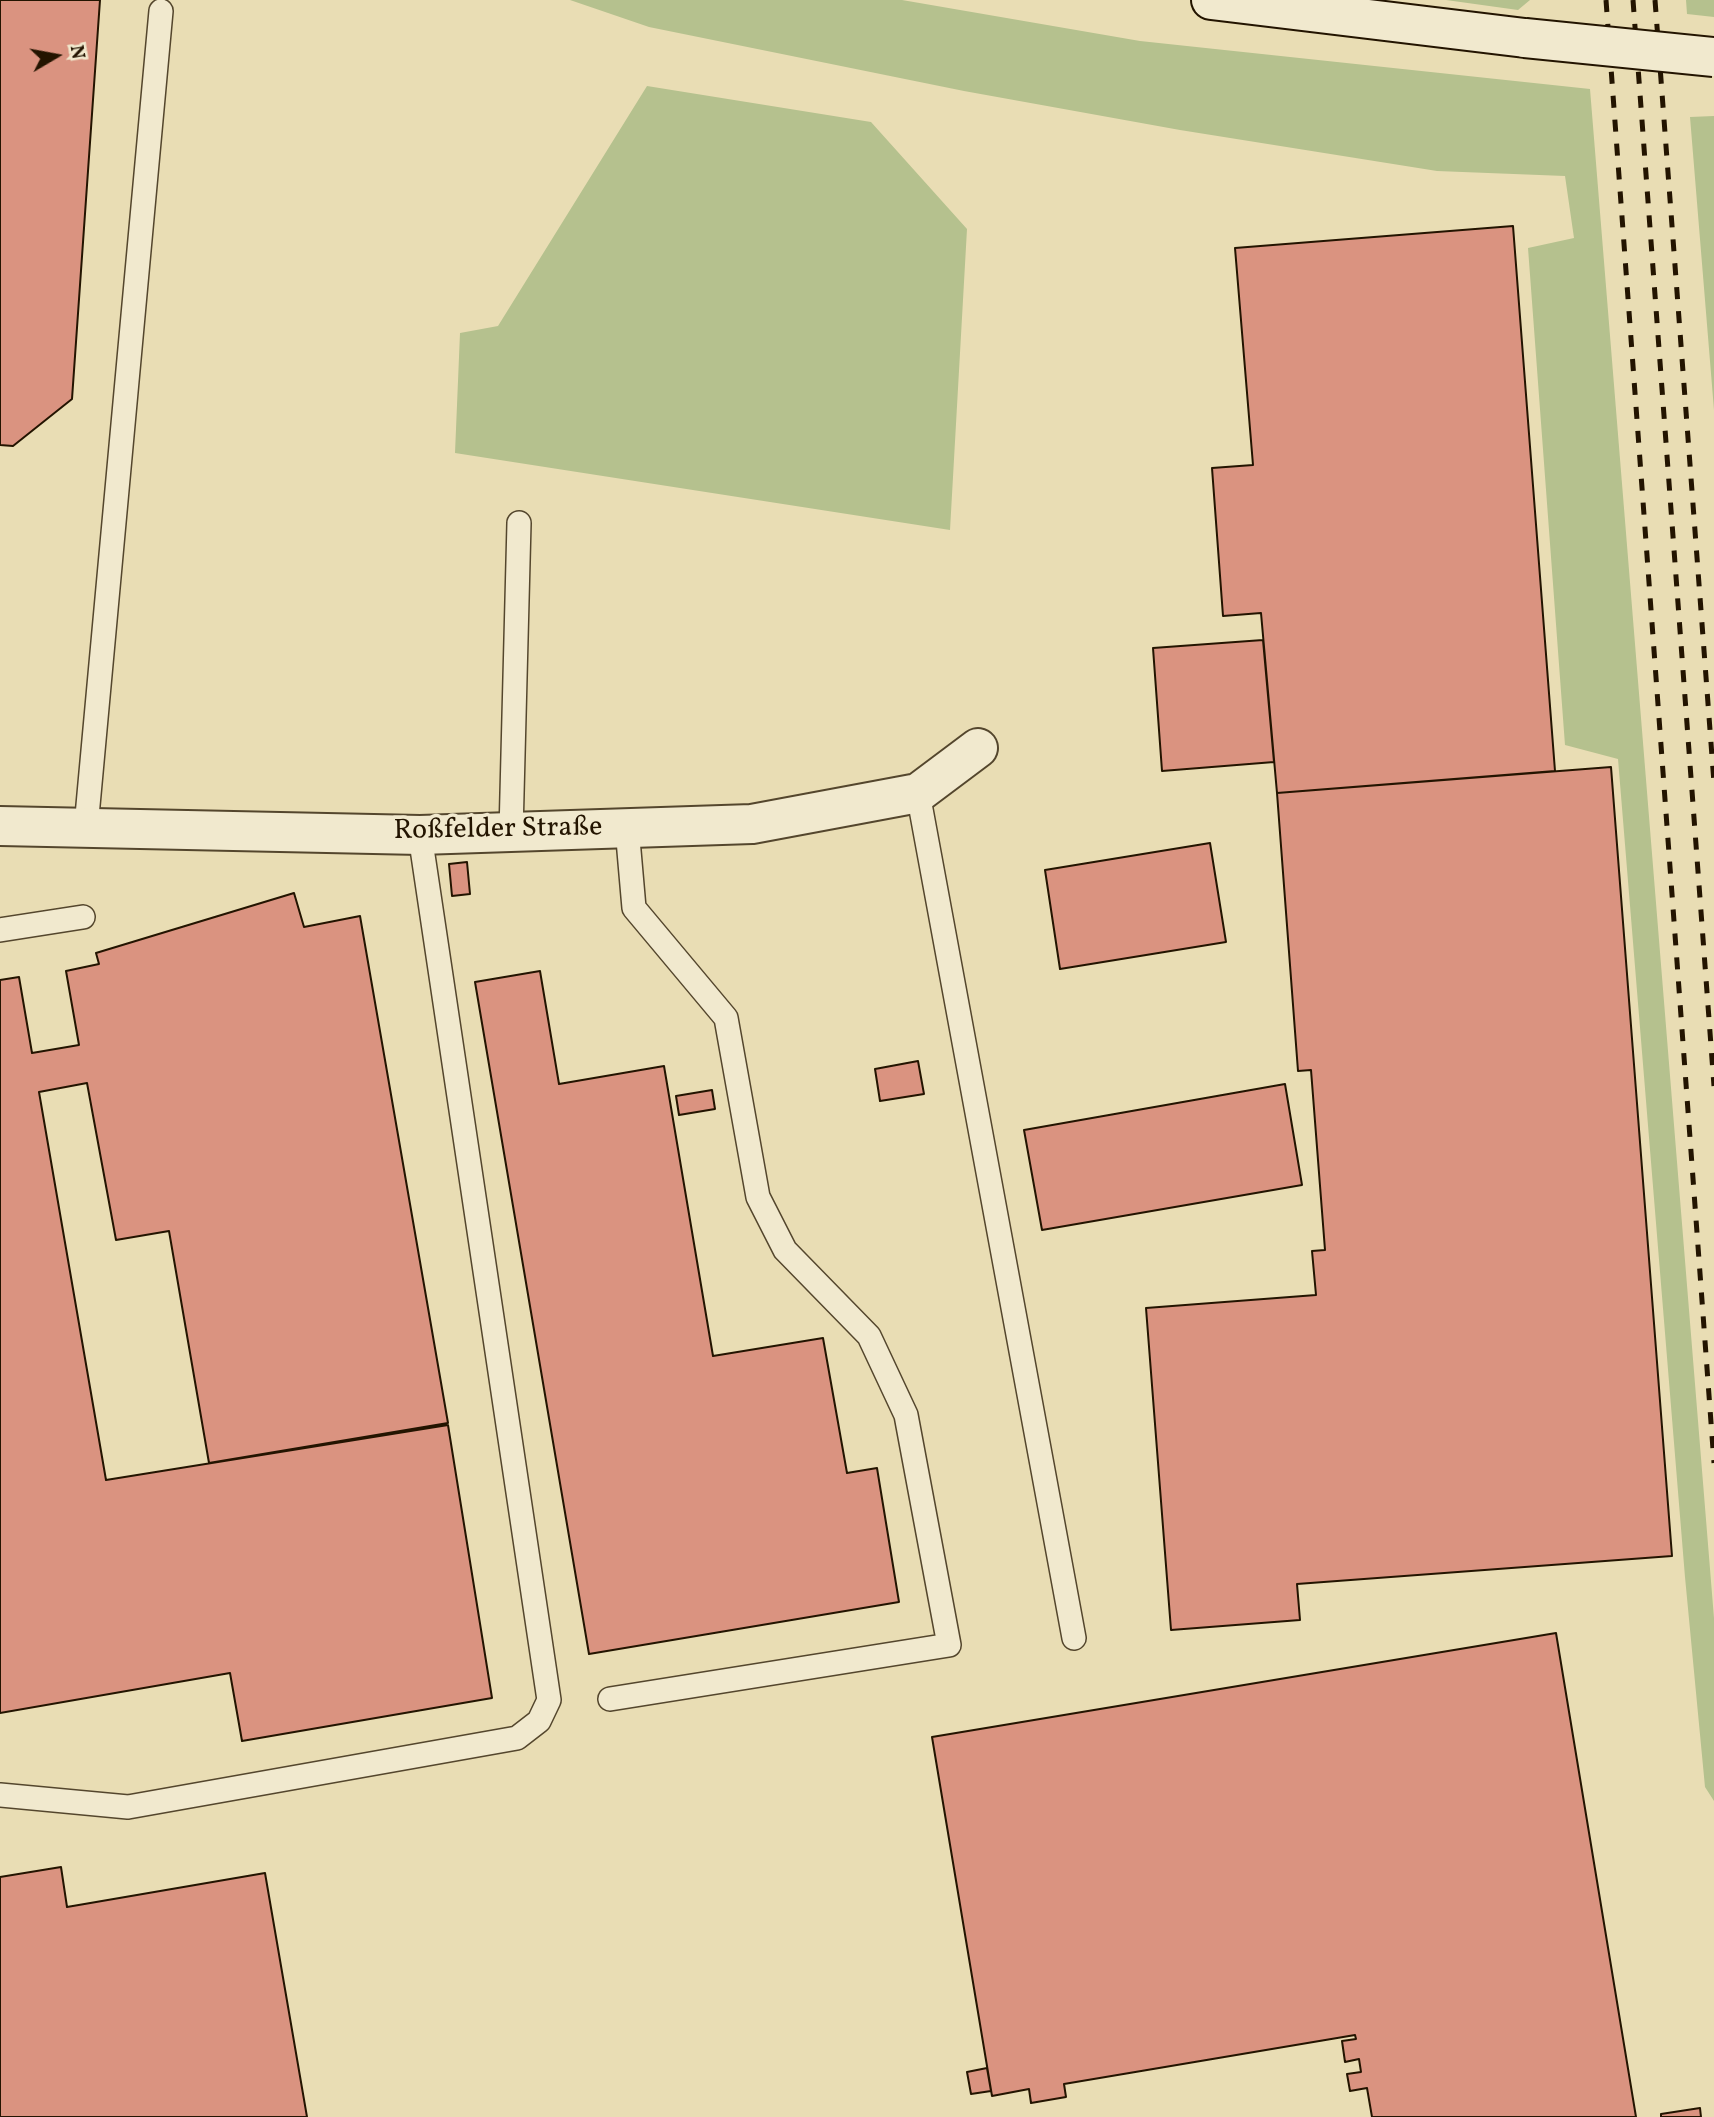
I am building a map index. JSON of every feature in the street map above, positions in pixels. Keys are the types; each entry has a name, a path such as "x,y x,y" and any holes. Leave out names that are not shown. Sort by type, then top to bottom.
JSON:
{"street":[{"path":"1212,0 1525,38 1714,57"},
{"name":"Roßfelder Straße","path":"0,826 420,835 752,824 918,793 978,748"}],"lane":[{"path":"86,827 161,11"},
{"path":"511,832 519,523"},
{"path":"918,793 1074,1638"},
{"path":"610,1699 948,1645 906,1415 869,1336 785,1250 758,1197 726,1018 634,908 627,828"},
{"path":"0,1795 128,1807 517,1738 540,1721 549,1700 420,835"},
{"path":"0,930 83,917"}],"green space":[{"path":"570,0 902,0 1140,41 1590,89 1714,1618 1714,1801 1705,1787 1685,1577 1618,759 1565,745 1528,248 1574,238 1565,176 1437,171 1180,130 964,91 649,27"},
{"path":"1446,0 1530,0 1518,10"},
{"path":"1686,0 1714,0 1714,17 1687,14"},
{"path":"647,86 871,122 967,229 950,530 455,453 460,333 498,326"},
{"path":"1714,116 1714,410 1690,117"}],"building":[{"path":"0,0 100,0 72,399 13,446 0,445"},
{"path":"1513,226 1555,771 1277,793 1261,613 1223,616 1212,468 1253,465 1235,248"},
{"path":"1263,640 1274,762 1162,771 1153,648"},
{"path":"1611,767 1672,1556 1297,1584 1300,1620 1171,1630 1146,1308 1316,1295 1312,1251 1325,1250 1311,1070 1298,1071 1277,793"},
{"path":"1210,843 1226,942 1060,969 1045,870"},
{"path":"467,862 470,894 452,896 449,864"},
{"path":"294,893 304,927 360,916 448,1423 209,1463 169,1231 116,1240 87,1083 39,1092 106,1480 448,1425 492,1698 242,1741 230,1673 0,1713 0,980 19,977 32,1053 79,1045 66,971 99,964 96,953"},
{"path":"540,971 559,1084 664,1066 713,1356 823,1338 847,1473 877,1468 899,1602 589,1654 475,982"},
{"path":"918,1061 924,1094 880,1101 875,1069"},
{"path":"1285,1084 1302,1185 1042,1230 1024,1130"},
{"path":"712,1090 715,1109 679,1115 676,1096"},
{"path":"1556,1633 1636,2117 1372,2117 1367,2088 1350,2091 1347,2074 1361,2072 1359,2059 1345,2062 1342,2041 1356,2039 1355,2035 1064,2084 1066,2097 1031,2103 1029,2089 992,2096 932,1737"},
{"path":"61,1867 67,1907 265,1873 307,2117 0,2117 0,1877"},
{"path":"987,2068 991,2091 971,2094 967,2072"},
{"path":"1700,2108 1701,2117 1661,2117 1661,2114"}],"railway":[{"path":"1606,0 1714,1463"},
{"path":"1633,0 1714,1086"},
{"path":"1655,0 1714,783"}]}
